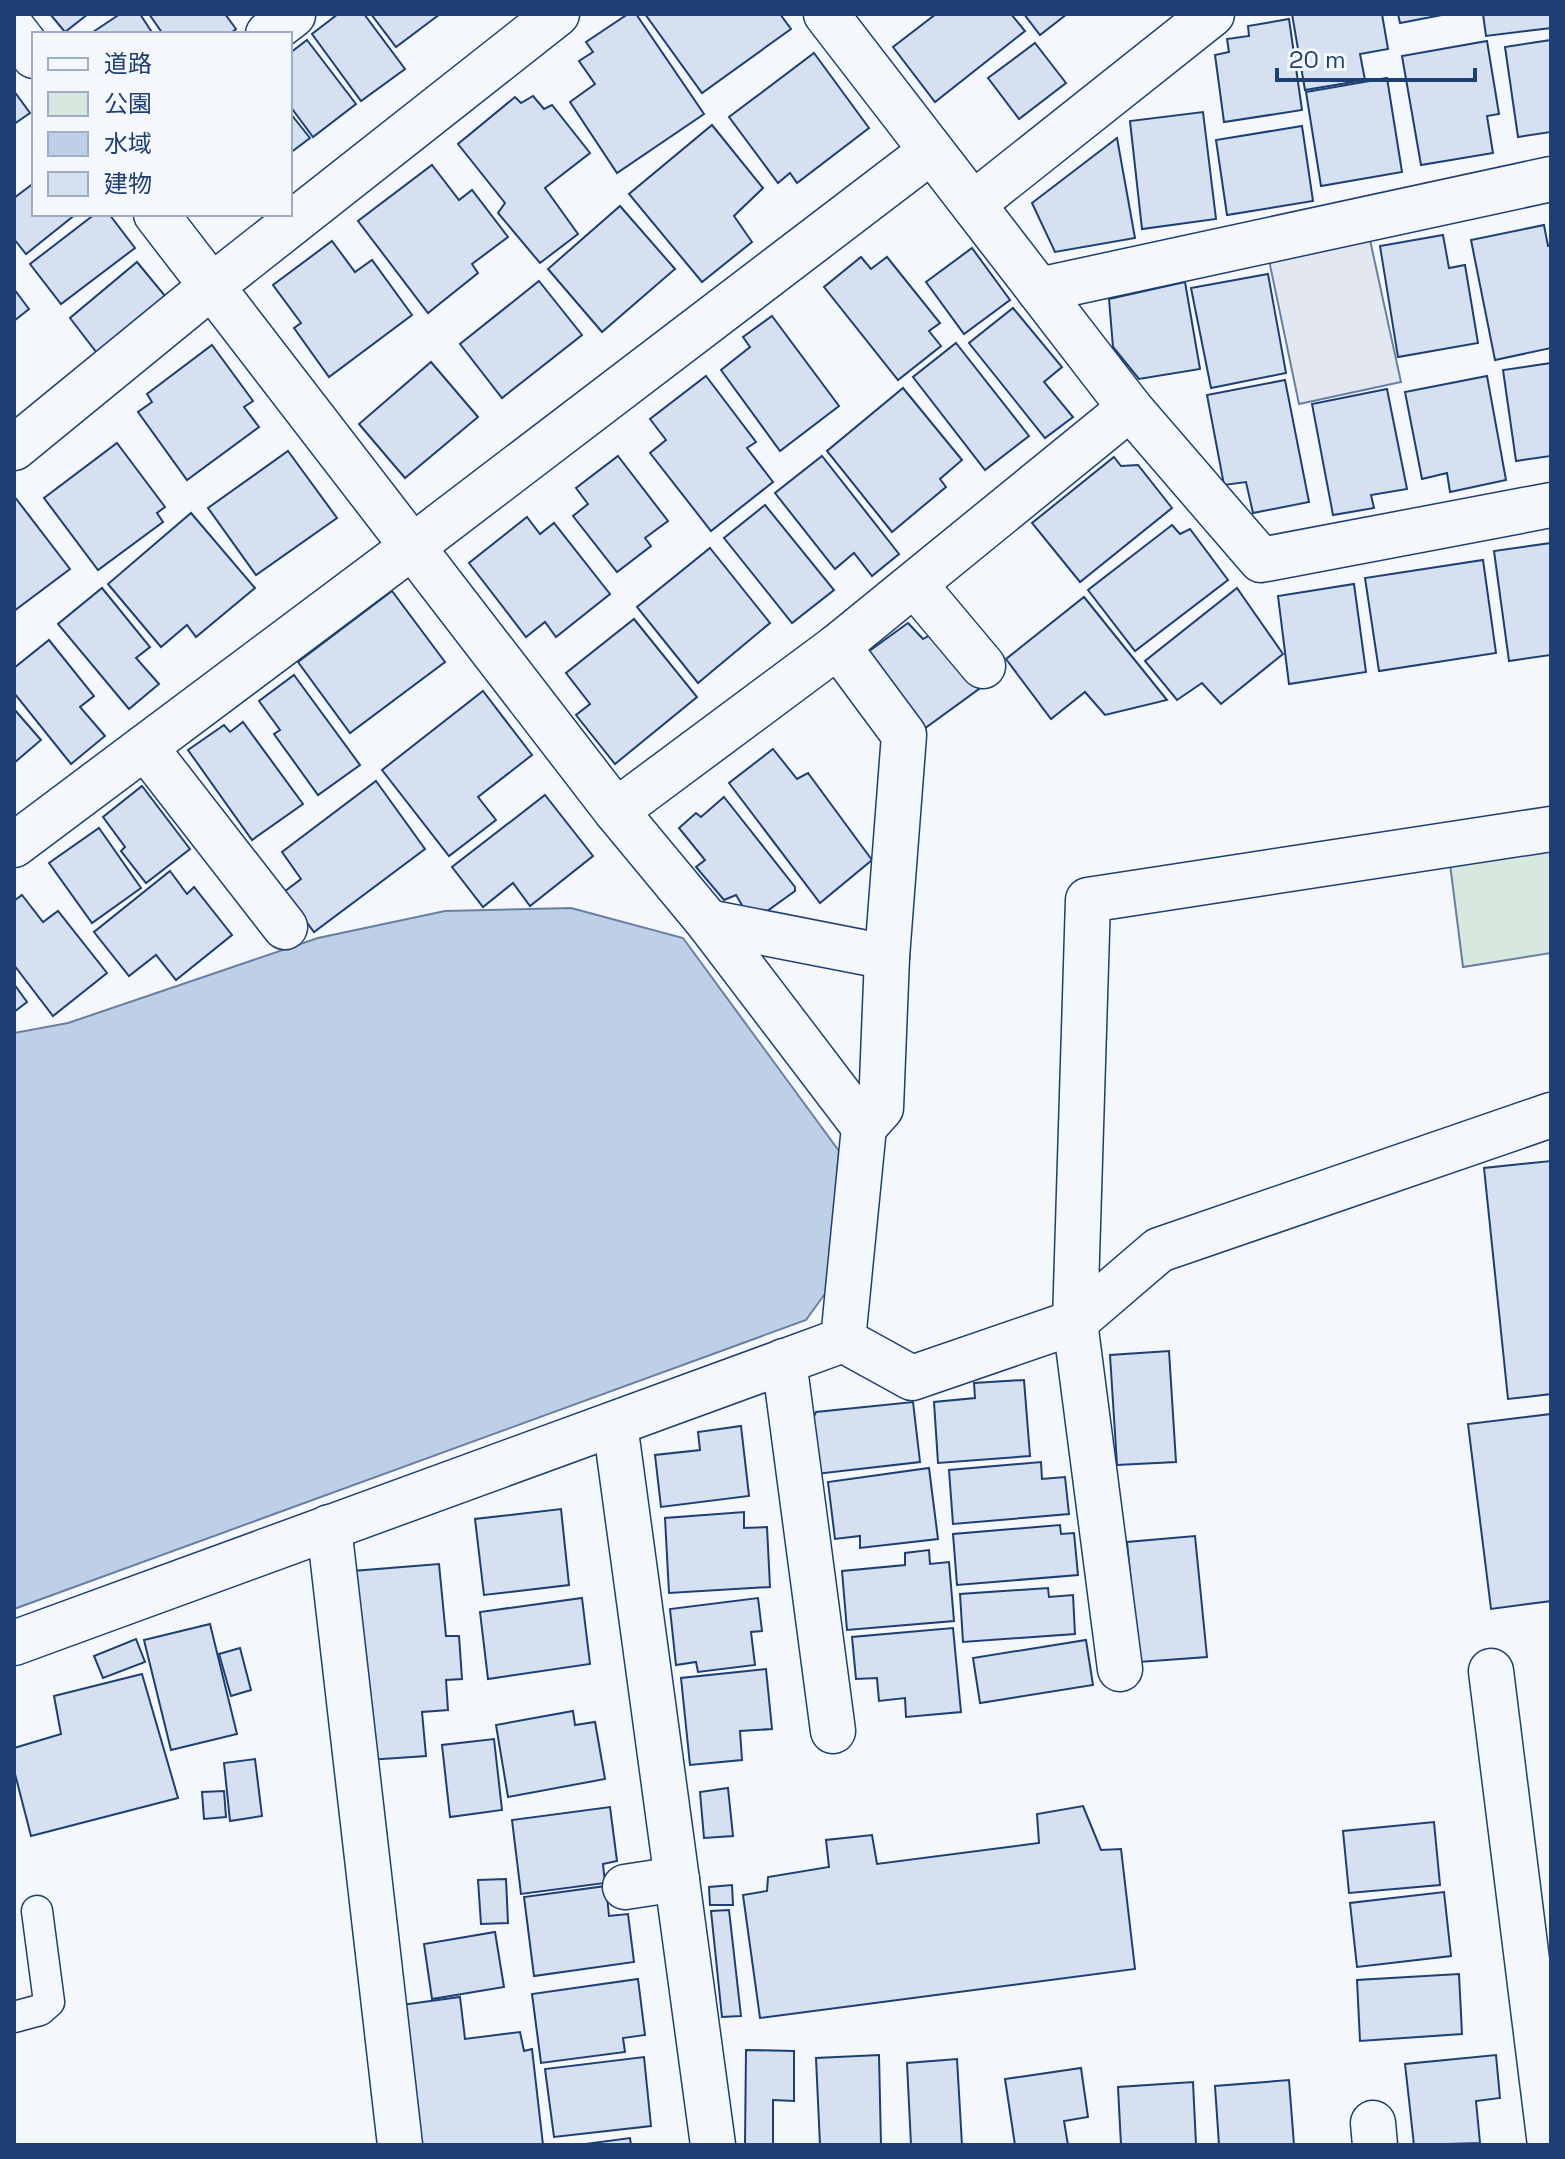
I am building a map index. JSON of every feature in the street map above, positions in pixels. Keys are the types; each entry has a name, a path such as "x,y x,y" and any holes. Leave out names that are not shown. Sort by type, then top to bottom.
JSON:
{"street":[{"path":"14,448 212,286 557,14"},
{"path":"826,14 1130,408 1261,560 1551,505"},
{"path":"973,204 1212,14"},
{"path":"271,32 293,15"},
{"path":"14,30 32,53"},
{"path":"14,845 412,547 930,152"},
{"path":"1039,290 1551,179"},
{"path":"158,216 864,1127"},
{"path":"616,811 838,646 1130,408"},
{"path":"915,585 983,666"},
{"path":"838,646 904,735 887,957 881,1108 864,1127 843,1340"},
{"path":"145,747 285,927"},
{"path":"1120,1669 1075,1322 1088,900 1551,829"},
{"path":"708,922 887,957"},
{"path":"14,1643 843,1340 912,1378 1075,1322 1159,1250 1551,1115"},
{"path":"784,1361 833,1731"},
{"path":"615,1424 713,2145"},
{"path":"329,1527 400,2145"},
{"path":"1491,1671 1543,2016 1550,2145"},
{"path":"625,1887 677,1879"}],"lane":[{"path":"14,2017 40,2010 49,2002 37,1911"}],"green space":[{"path":"1551,848 1551,953 1463,967 1450,864"}],"shaded area":[{"path":"1370,240 1401,382 1299,404 1269,260"}],"water":[{"path":"571,908 683,938 839,1151 827,1291 806,1320 14,1609 14,1033 68,1023 318,938 445,911"}],"building":[{"path":"50,14 88,14 65,32"},
{"path":"120,14 140,14 152,32 93,32"},
{"path":"149,14 225,14 236,29 232,32 162,32"},
{"path":"338,14 364,14 405,69 361,101 312,34"},
{"path":"371,14 440,14 396,47"},
{"path":"628,14 636,14 704,114 617,173 570,102 595,84 579,61 593,52 586,42"},
{"path":"645,14 780,14 791,29 702,93"},
{"path":"936,14 1011,14 1025,31 935,102 893,47"},
{"path":"1024,14 1067,14 1040,35"},
{"path":"1292,14 1382,14 1388,49 1360,54 1365,80 1305,90"},
{"path":"1398,14 1447,14 1400,23"},
{"path":"1483,14 1551,14 1551,28 1486,36"},
{"path":"1289,19 1302,110 1224,122 1215,55 1229,52 1227,39 1249,36 1248,26"},
{"path":"307,40 356,104 313,137 292,109 292,51"},
{"path":"1551,40 1551,132 1518,137 1505,47"},
{"path":"1487,41 1499,114 1487,116 1493,153 1421,165 1402,56"},
{"path":"1035,43 1066,83 1019,119 988,78"},
{"path":"814,53 869,128 797,183 790,173 778,183 729,117"},
{"path":"1387,78 1402,172 1321,186 1306,92"},
{"path":"14,91 30,113 14,124"},
{"path":"533,96 544,109 552,105 590,153 545,188 578,234 540,263 498,213 505,203 458,144 515,97 521,103"},
{"path":"1203,112 1216,219 1142,229 1130,121"},
{"path":"292,116 310,138 292,152"},
{"path":"712,125 763,188 734,216 752,242 702,282 629,194"},
{"path":"1302,126 1313,201 1227,215 1216,140"},
{"path":"1117,138 1135,238 1055,252 1032,203"},
{"path":"432,165 459,200 472,190 508,237 472,264 478,273 428,313 358,221"},
{"path":"32,184 32,216 74,216 26,254 14,239 14,198"},
{"path":"620,206 675,269 602,332 548,269"},
{"path":"92,216 111,216 135,248 61,304 30,264"},
{"path":"1544,225 1548,246 1551,245 1551,348 1495,360 1471,240"},
{"path":"1443,235 1449,268 1465,265 1478,343 1398,357 1380,246"},
{"path":"332,241 355,272 372,260 412,315 329,377 294,328 301,323 273,285"},
{"path":"972,248 1010,300 964,334 926,282"},
{"path":"861,257 871,269 887,257 940,323 929,331 941,346 898,380 824,287"},
{"path":"137,262 166,297 97,353 70,318"},
{"path":"1268,274 1286,373 1211,388 1191,288"},
{"path":"539,281 582,335 502,398 460,344"},
{"path":"1185,282 1200,369 1139,379 1113,347 1109,299"},
{"path":"14,289 29,309 14,321"},
{"path":"1013,308 1062,367 1044,382 1073,417 1045,438 969,343"},
{"path":"772,316 839,406 780,451 721,370 750,347 743,337"},
{"path":"956,343 1029,436 985,470 913,377"},
{"path":"212,345 253,401 244,407 259,427 187,480 138,412 152,402 147,394"},
{"path":"431,362 478,417 405,478 359,424"},
{"path":"1551,363 1551,456 1516,461 1503,370"},
{"path":"706,376 756,442 747,448 773,482 711,531 650,453 666,440 650,419"},
{"path":"1487,376 1506,480 1450,492 1447,473 1422,479 1405,392"},
{"path":"1285,380 1309,502 1253,513 1246,482 1224,485 1207,395"},
{"path":"903,388 962,460 940,479 946,487 892,532 827,451"},
{"path":"1387,389 1407,489 1371,495 1374,508 1333,515 1312,404"},
{"path":"117,443 165,507 157,513 163,522 98,570 44,498"},
{"path":"288,451 337,518 256,575 208,508"},
{"path":"618,456 668,521 645,538 651,546 617,572 573,516 588,504 576,488"},
{"path":"822,456 899,554 872,576 854,553 835,569 775,493"},
{"path":"1114,457 1121,466 1138,465 1172,508 1080,582 1032,523"},
{"path":"14,496 70,569 14,611"},
{"path":"765,505 834,590 792,623 724,538"},
{"path":"191,513 255,588 196,637 187,625 161,647 108,584"},
{"path":"527,517 540,534 554,523 610,594 556,637 545,622 526,637 469,563"},
{"path":"1172,525 1180,534 1190,529 1228,580 1135,651 1088,590"},
{"path":"1551,543 1551,655 1509,661 1494,551"},
{"path":"710,548 770,623 698,683 637,607"},
{"path":"1483,560 1496,653 1379,671 1365,578"},
{"path":"1354,584 1366,672 1289,684 1278,596"},
{"path":"102,588 150,647 136,658 159,684 129,709 58,624"},
{"path":"1237,588 1283,654 1221,704 1202,683 1177,700 1145,661"},
{"path":"392,591 445,662 350,733 298,662"},
{"path":"1084,597 1167,700 1105,715 1085,692 1051,719 1006,659"},
{"path":"634,619 697,697 615,764 576,715 590,704 566,673"},
{"path":"908,623 923,639 937,631 983,686 917,734 861,657"},
{"path":"49,640 94,696 80,707 105,736 71,764 14,693 14,668"},
{"path":"294,675 360,765 318,795 274,734 280,730 259,701"},
{"path":"483,691 532,755 478,797 496,820 449,856 382,770"},
{"path":"14,709 41,740 14,763"},
{"path":"243,722 303,804 252,840 188,750 224,725 230,732"},
{"path":"773,749 797,779 808,773 872,860 820,903 729,783"},
{"path":"376,781 425,849 314,932 284,892 301,879 282,852"},
{"path":"142,786 190,849 146,883 121,851 125,847 103,817"},
{"path":"545,795 593,856 530,906 513,883 483,907 452,867"},
{"path":"724,797 795,887 795,891 752,922 736,895 724,900 696,867 705,860 679,828 696,813 701,817"},
{"path":"99,828 141,888 92,923 49,863"},
{"path":"170,871 187,894 194,887 232,935 176,980 156,955 129,976 94,932"},
{"path":"22,895 43,922 58,911 107,973 53,1016 14,965 14,901"},
{"path":"14,984 27,1002 14,1012"},
{"path":"1551,1161 1551,1394 1508,1399 1484,1168"},
{"path":"1169,1351 1176,1462 1117,1465 1110,1355"},
{"path":"1024,1380 1030,1456 938,1463 934,1402 975,1398 974,1383"},
{"path":"913,1402 920,1462 816,1474 810,1425 816,1412"},
{"path":"1551,1414 1551,1601 1491,1609 1468,1424"},
{"path":"741,1426 749,1496 661,1507 655,1455 700,1450 698,1432"},
{"path":"1041,1462 1042,1479 1065,1477 1069,1514 953,1524 949,1470"},
{"path":"929,1468 938,1539 860,1548 860,1536 835,1539 828,1482"},
{"path":"561,1509 569,1585 484,1595 475,1519"},
{"path":"744,1512 744,1528 767,1527 770,1587 669,1593 665,1518"},
{"path":"1060,1525 1061,1534 1074,1533 1078,1575 957,1585 953,1534"},
{"path":"1195,1536 1207,1657 1139,1662 1127,1542"},
{"path":"929,1550 930,1564 949,1562 954,1621 847,1630 842,1571 905,1565 905,1553"},
{"path":"439,1564 446,1636 459,1636 462,1679 446,1680 448,1710 422,1712 426,1756 368,1760 353,1571"},
{"path":"1048,1588 1049,1597 1073,1595 1075,1634 963,1642 960,1594"},
{"path":"582,1598 590,1664 488,1679 480,1612"},
{"path":"758,1598 762,1631 751,1632 755,1665 698,1672 696,1662 676,1665 670,1609"},
{"path":"210,1624 237,1734 171,1750 144,1640"},
{"path":"953,1628 961,1712 906,1717 905,1698 879,1701 877,1678 856,1679 852,1637"},
{"path":"136,1639 145,1662 103,1678 94,1656"},
{"path":"1086,1640 1093,1685 980,1703 973,1658"},
{"path":"240,1648 251,1690 231,1696 219,1654"},
{"path":"766,1669 772,1729 740,1731 742,1760 690,1765 681,1678"},
{"path":"142,1674 178,1798 31,1836 14,1770 14,1748 61,1734 54,1696"},
{"path":"573,1711 575,1725 595,1722 605,1779 508,1797 496,1725"},
{"path":"494,1739 502,1810 450,1817 442,1745"},
{"path":"255,1759 262,1816 230,1821 224,1763"},
{"path":"728,1788 733,1836 704,1838 700,1792"},
{"path":"224,1791 226,1817 204,1819 202,1792"},
{"path":"1083,1806 1101,1850 1121,1849 1135,1969 760,2018 743,1895 767,1891 768,1877 829,1867 826,1840 872,1835 877,1864 1039,1843 1037,1814"},
{"path":"610,1807 617,1861 603,1864 605,1883 521,1894 512,1820"},
{"path":"1434,1822 1440,1885 1349,1893 1343,1831"},
{"path":"506,1879 508,1923 481,1924 478,1880"},
{"path":"732,1885 733,1905 710,1905 709,1887"},
{"path":"606,1886 609,1916 628,1914 634,1962 534,1976 524,1897"},
{"path":"1444,1892 1451,1956 1357,1967 1350,1903"},
{"path":"729,1910 741,2016 722,2017 711,1911"},
{"path":"495,1932 504,1987 432,1999 424,1944"},
{"path":"1459,1974 1462,2034 1360,2041 1357,1980"},
{"path":"638,1979 645,2035 623,2038 625,2052 541,2063 532,1994"},
{"path":"460,1997 465,2039 520,2032 524,2051 532,2049 543,2145 417,2145 401,2005"},
{"path":"746,2050 794,2051 794,2101 773,2100 773,2145 745,2145"},
{"path":"879,2055 881,2145 820,2145 816,2058"},
{"path":"1496,2055 1500,2098 1476,2101 1480,2143 1414,2145 1405,2064"},
{"path":"644,2057 651,2126 554,2137 545,2069"},
{"path":"957,2059 962,2145 911,2145 907,2063"},
{"path":"1081,2068 1088,2117 1064,2121 1068,2145 1015,2145 1005,2079"},
{"path":"1289,2080 1294,2145 1219,2145 1215,2086"},
{"path":"1193,2082 1196,2145 1121,2145 1118,2087"},
{"path":"630,2138 631,2145 578,2145"}]}
